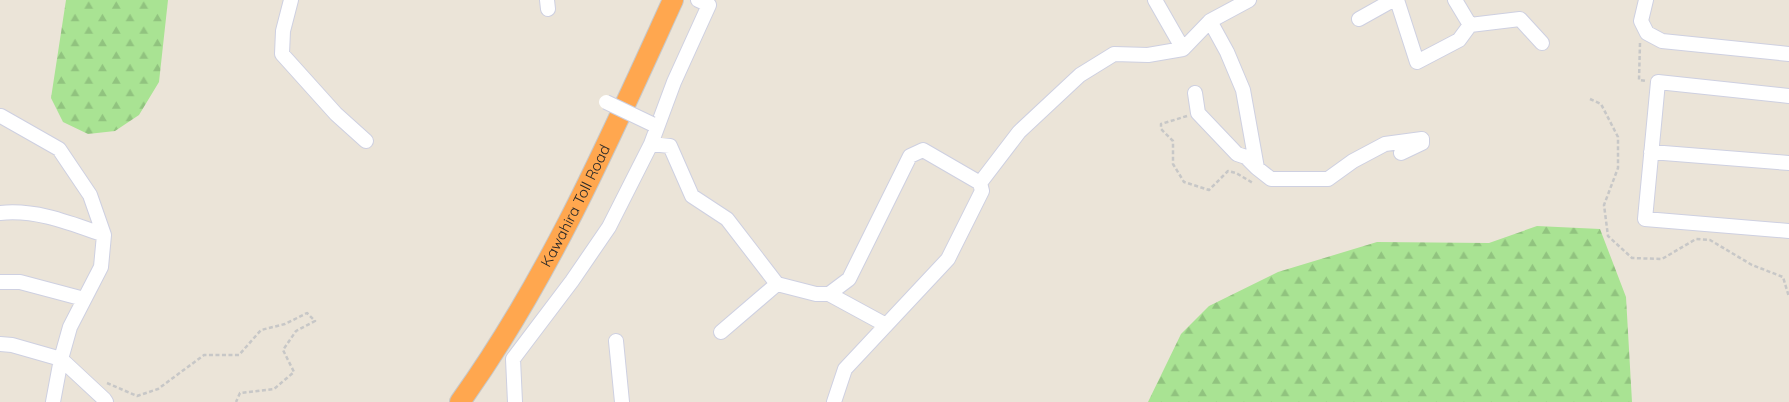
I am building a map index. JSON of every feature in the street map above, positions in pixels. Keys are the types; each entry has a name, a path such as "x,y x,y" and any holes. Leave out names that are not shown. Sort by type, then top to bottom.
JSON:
{"highway":[{"name":"Kawahira Toll Road","path":"460,402 508,329 543,270 596,166 673,0"},
{"name":"Kawahira Toll Road","path":"471,402 520,328 555,269 617,148 682,0"}],"street":[{"path":"291,0 283,31 282,54 336,114 366,141"},
{"path":"1155,0 1184,49"},
{"path":"980,183 1019,132 1080,75 1114,54 1148,55 1184,49 1210,21 1249,0"},
{"path":"1359,19 1393,0"},
{"path":"1397,0 1417,62 1458,40 1470,25 1520,19 1542,43"},
{"path":"1454,0 1470,25"},
{"path":"1646,0 1641,21 1647,33 1661,40 1789,54"},
{"path":"515,402 512,359 572,281 609,226 651,144 703,2"},
{"path":"1210,21 1227,52 1243,90 1257,168"},
{"path":"1789,96 1658,82 1645,219 1789,232"},
{"path":"1195,93 1198,113 1237,154 1246,156 1257,168 1271,178 1328,179 1353,161 1385,144 1422,140 1422,144 1401,153"},
{"path":"606,102 652,124"},
{"path":"0,117 59,149 90,195 104,235 101,267 70,327 53,402"},
{"path":"651,144 670,146 692,196 727,218 777,284 816,294 829,294 886,325"},
{"path":"829,294 849,280 910,156 923,150 980,183 982,191 948,259 845,369 834,402"},
{"path":"1651,152 1789,164"},
{"path":"0,213 13,211 53,217 104,235"},
{"path":"0,282 20,282 84,299"},
{"path":"721,332 777,284"},
{"path":"616,341 622,402"},
{"path":"0,344 12,345 61,360 104,398 106,402"}],"path":[{"path":"1658,82 1639,80 1640,44 1661,40"},
{"path":"1198,113 1161,124 1161,129 1173,141 1173,164 1184,182 1208,190 1228,171 1236,173 1254,184 1271,178"},
{"path":"101,380 137,396 158,389 204,354 239,356 261,330 285,324 307,313 314,321 296,331 284,350 294,372 274,389 240,393 236,402"}],"green space":[{"path":"66,0 168,0 159,82 139,115 115,131 88,134 63,122 51,98"},
{"path":"1537,226 1600,229 1626,297 1632,402 1148,402 1181,334 1209,306 1278,272 1377,242 1489,243"}]}
